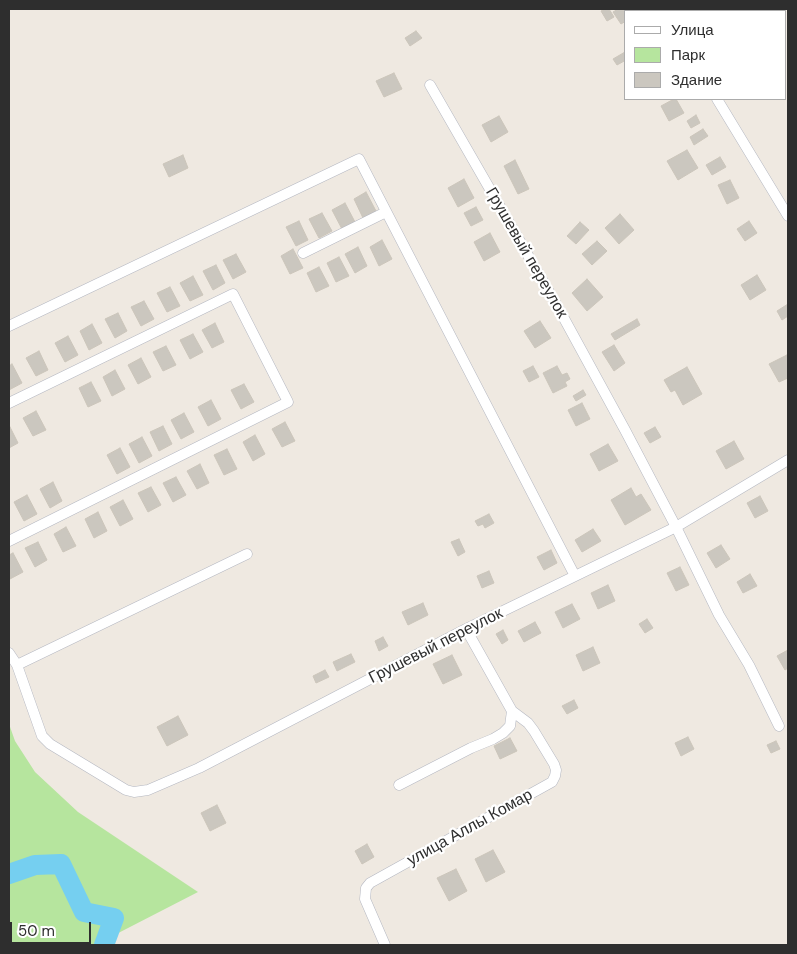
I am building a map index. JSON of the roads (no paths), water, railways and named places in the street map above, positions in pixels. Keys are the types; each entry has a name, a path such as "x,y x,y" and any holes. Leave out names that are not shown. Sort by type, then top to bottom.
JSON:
{"street":[{"name":"Грушевый переулок","path":"430,85 625,430 676,527 719,615 749,665 779,726"},
{"path":"717,100 788,216"},
{"path":"9,326 359,159 575,576"},
{"path":"303,253 386,212"},
{"path":"9,403 234,294 288,402 9,541"},
{"name":"Грушевый переулок","path":"9,653 17,665 42,736 50,744 126,790 134,792 148,790 199,768 466,629 676,527 788,460"},
{"path":"17,665 247,554"},
{"path":"399,785 471,748 493,739 510,726 512,711 466,629"},
{"name":"улица Аллы Комар","path":"384,945 364,899 366,888 370,883 552,782 556,770 554,764 528,723 512,711"}],"waterway":[{"path":"9,874 35,865 61,864 84,912 114,918 104,945"}]}
